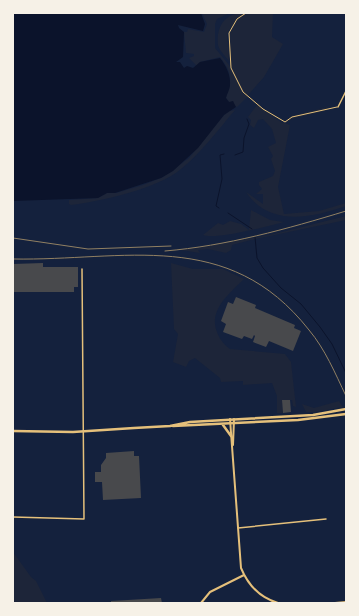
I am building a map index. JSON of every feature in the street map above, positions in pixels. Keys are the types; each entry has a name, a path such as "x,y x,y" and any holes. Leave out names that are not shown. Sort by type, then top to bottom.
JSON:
{"main road":[{"path":"13,431 83,431 170,426 190,422 230,419 310,416 346,409"},
{"path":"170,426 179,427 318,419 346,414"},
{"path":"223,424 231,436"}],"street":[{"path":"338,107 346,91"},
{"path":"13,517 84,519 82,269"},
{"path":"230,419 233,447"},
{"path":"234,419 233,447 240,560 244,575 257,591 278,603"},
{"path":"238,528 326,519"},
{"path":"201,603 210,592 244,575"},
{"path":"335,603 346,602"}],"path":[{"path":"246,13 237,19 229,35 231,66 243,92 263,110 286,122 295,116 338,107"}],"shaded area":[{"path":"13,13 201,13 205,24 203,31 178,25 184,32 183,57 176,62 180,62 184,68 187,66 193,68 200,62 220,58 226,67 230,78 230,87 226,98 229,102 233,101 236,107 224,115 198,148 173,171 161,178 115,193 107,193 98,198 13,201"},
{"path":"202,13 230,13 217,19 215,24 215,48 231,69 229,55 229,61 218,45 218,33 220,27 226,19 236,14 243,13 241,15 244,13 273,13 272,37 283,44 264,77 248,95 264,109 285,121 292,116 327,107 328,110 292,119 286,123 265,111 281,122 290,125 278,187 284,214 319,211 346,203 346,206 319,214 292,217 267,211 256,203 246,192 263,204 263,194 256,194 262,189 259,182 273,176 275,171 271,159 273,156 268,147 276,143 272,129 263,119 258,120 254,128 250,125 251,120 248,117 257,105 248,96 237,107 226,98 230,77 227,68 220,57 200,62 197,66 189,58 194,56 194,54 186,53 184,32 187,32 188,29 204,32 207,24","holes":["233,24 230,32 228,49 227,34"]},
{"path":"235,110 195,156 171,176 144,188 128,193 83,203 69,204 69,200 98,198 107,193 116,193 163,177 189,158 224,115 229,111"},
{"path":"251,210 270,220 284,222 255,229 219,236 203,235 218,223 223,225 230,221 241,224 249,230"},
{"path":"346,216 346,220 232,245 231,250 226,253 208,249 198,250 200,253 181,250 274,234"},
{"path":"171,263 193,269 223,269 244,279 222,302 215,316 215,324 220,339 230,349 285,354 291,362 296,407 293,406 292,400 282,400 283,413 277,413 277,396 272,383 243,385 243,381 221,382 220,378 195,358 189,361 186,367 173,362 178,334 174,329"},
{"path":"339,401 343,407 316,412 306,412 302,404 314,408"},
{"path":"13,552 31,577 36,581 47,603 13,603"}],"building":[{"path":"43,263 43,267 78,267 78,287 74,287 74,292 13,292 13,264"},
{"path":"236,297 256,305 255,308 295,325 294,328 301,331 293,351 269,341 266,347 253,342 254,335 252,339 244,336 242,339 223,332 226,324 221,321 228,302 233,304"},
{"path":"282,400 290,400 291,412 283,413"},
{"path":"134,451 134,456 139,456 141,498 103,500 102,482 95,482 95,472 101,472 101,465 106,458 106,453"},
{"path":"161,598 162,603 111,603 111,601"}],"waterway":[{"path":"235,155 243,152 244,138 249,124 247,119"},
{"path":"219,208 216,206 222,179 220,155 224,154"},
{"path":"228,213 252,229"},
{"path":"255,237 257,258 263,268 281,288 301,304 320,327 332,344 346,373"}],"railway":[{"path":"165,251 188,249 234,241 346,211"},
{"path":"13,238 88,249 171,246"},
{"path":"13,259 135,255 173,257 209,263 244,276 278,297 315,337 334,370 346,396"}]}
